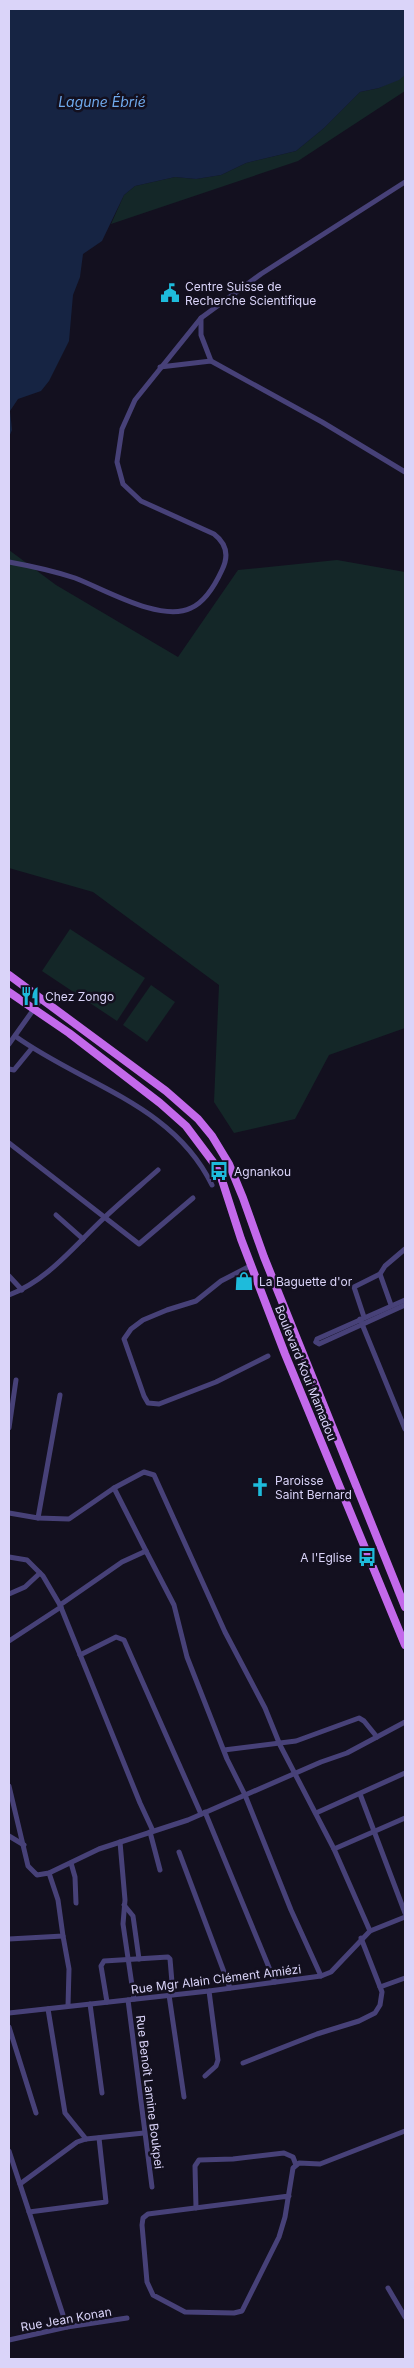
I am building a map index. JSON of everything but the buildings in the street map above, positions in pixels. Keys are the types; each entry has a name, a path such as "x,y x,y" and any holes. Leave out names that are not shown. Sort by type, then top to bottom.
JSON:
{"main road":[{"name":"Boulevard Koui Mamadou","path":"9,975 184,1105 212,1136 229,1164 243,1198 264,1257 405,1607"},
{"name":"Boulevard Koui Mamadou","path":"9,992 89,1048 160,1103 196,1138 221,1177 285,1354 405,1645"},
{"path":"379,1581 392,1576"}],"street":[{"path":"9,562 36,566 76,578 140,606 158,610 191,608 217,582 227,561 225,546 221,539 214,534 141,501 123,484 117,462 122,429 135,400 159,367 201,318 260,274 405,182"},
{"path":"201,318 202,335 211,361"},
{"path":"159,367 211,361 322,422 405,472"},
{"path":"9,1044 41,998"},
{"path":"16,1036 70,1071 110,1089 140,1106 166,1126 193,1154 205,1170 212,1185"},
{"path":"9,1069 14,1070 32,1048"},
{"path":"9,1143 139,1244 193,1198"},
{"path":"9,1295 22,1290 63,1260 105,1217 158,1170"},
{"path":"56,1215 83,1239"},
{"path":"405,1249 385,1266 380,1274 354,1287 362,1320 405,1429"},
{"path":"252,1265 221,1281 196,1301 143,1320 131,1329 124,1339 144,1396 148,1403 153,1405 216,1382 268,1356"},
{"path":"380,1274 390,1305"},
{"path":"9,1276 22,1290"},
{"path":"405,1300 390,1305 362,1320 319,1344 316,1342 317,1339 362,1320 405,1306"},
{"path":"9,1428 16,1380"},
{"path":"38,1518 60,1395"},
{"path":"9,1513 38,1518 68,1519 114,1488 144,1472 154,1475 225,1632 265,1708 280,1745 296,1774 308,1803 316,1813 334,1849 370,1930"},
{"path":"114,1488 174,1605 187,1657 294,1917 321,1976"},
{"path":"9,1641 122,1562 146,1551"},
{"path":"9,1557 27,1560 40,1573 61,1606 152,1832 160,1870"},
{"path":"9,1594 24,1587 40,1573"},
{"path":"80,1655 116,1637 124,1640 203,1813 274,1982"},
{"path":"224,1750 280,1745 359,1718 364,1720 377,1737"},
{"path":"9,1786 28,1866 37,1875 49,1873 99,1849 203,1813 321,1762 347,1754 405,1722"},
{"path":"316,1813 405,1773"},
{"path":"360,1794 405,1913"},
{"path":"334,1849 405,1818"},
{"path":"9,1836 24,1846"},
{"name":"Rue Benoît Lamine Boukpei","path":"120,1842 124,1906 123,1924 144,2132 152,2187"},
{"path":"179,1852 230,1988"},
{"path":"71,1863 75,1877 76,1903"},
{"path":"49,1873 58,1900 69,1969 68,2006"},
{"path":"124,1906 132,1916 140,1958"},
{"name":"Rue Mgr Alain Clément Amiézi","path":"9,2013 209,1991 321,1976 331,1972 370,1930 405,1917"},
{"path":"9,1939 63,1936"},
{"path":"243,2063 317,2034 360,2021 375,2013 382,1998 380,1987 361,1938"},
{"path":"107,2002 102,1962 140,1958 164,1957 170,1959 171,1994 184,2097"},
{"path":"380,1987 405,1978"},
{"path":"205,2076 216,2066 218,2060 209,1991"},
{"path":"90,2004 102,2093"},
{"path":"48,2009 65,2113 86,2139"},
{"path":"9,2027 36,2113"},
{"path":"289,2196 148,2214 143,2218 142,2226 149,2289 153,2295 185,2312 238,2313 244,2308 273,2254 286,2218 296,2165 299,2163 320,2164 405,2131"},
{"path":"20,2184 77,2142 86,2139 144,2132"},
{"path":"29,2212 106,2202 99,2138"},
{"path":"9,2151 67,2327"},
{"path":"196,2208 195,2166 199,2160 233,2159 284,2153 292,2157 296,2165"},
{"path":"388,2288 405,2317"},
{"name":"Rue Jean Konan","path":"9,2340 67,2327 127,2318"}],"green space":[{"path":"405,75 405,91 298,161 111,224 124,195 135,186 175,177 196,179 221,175 246,163 296,151 324,128 360,92 379,88"},
{"path":"9,550 56,585 178,657 238,570 337,560 405,572 405,1028 329,1055 295,1119 234,1133 214,1102 219,985 93,892 9,868"},
{"path":"70,929 145,978 117,1021 42,971"},
{"path":"151,985 175,1002 147,1042 123,1025"}],"water":[{"name":"Lagune Ébrié","path":"9,9 405,9 405,75 399,80 379,88 360,92 324,128 296,151 246,163 221,175 196,179 175,177 135,186 124,195 102,241 83,254 80,277 73,295 69,341 49,381 41,391 18,399 10,411 12,430 9,437"}],"place":[{"name":"Centre Suisse de Recherche Scientifique","path":"170,293"},
{"name":"Chez Zongo","path":"30,996"},
{"name":"Agnankou","path":"219,1171"},
{"name":"La Baguette d'or","path":"244,1281"},
{"name":"Paroisse Saint Bernard","path":"260,1487"},
{"name":"A l'Eglise","path":"367,1557"}]}
